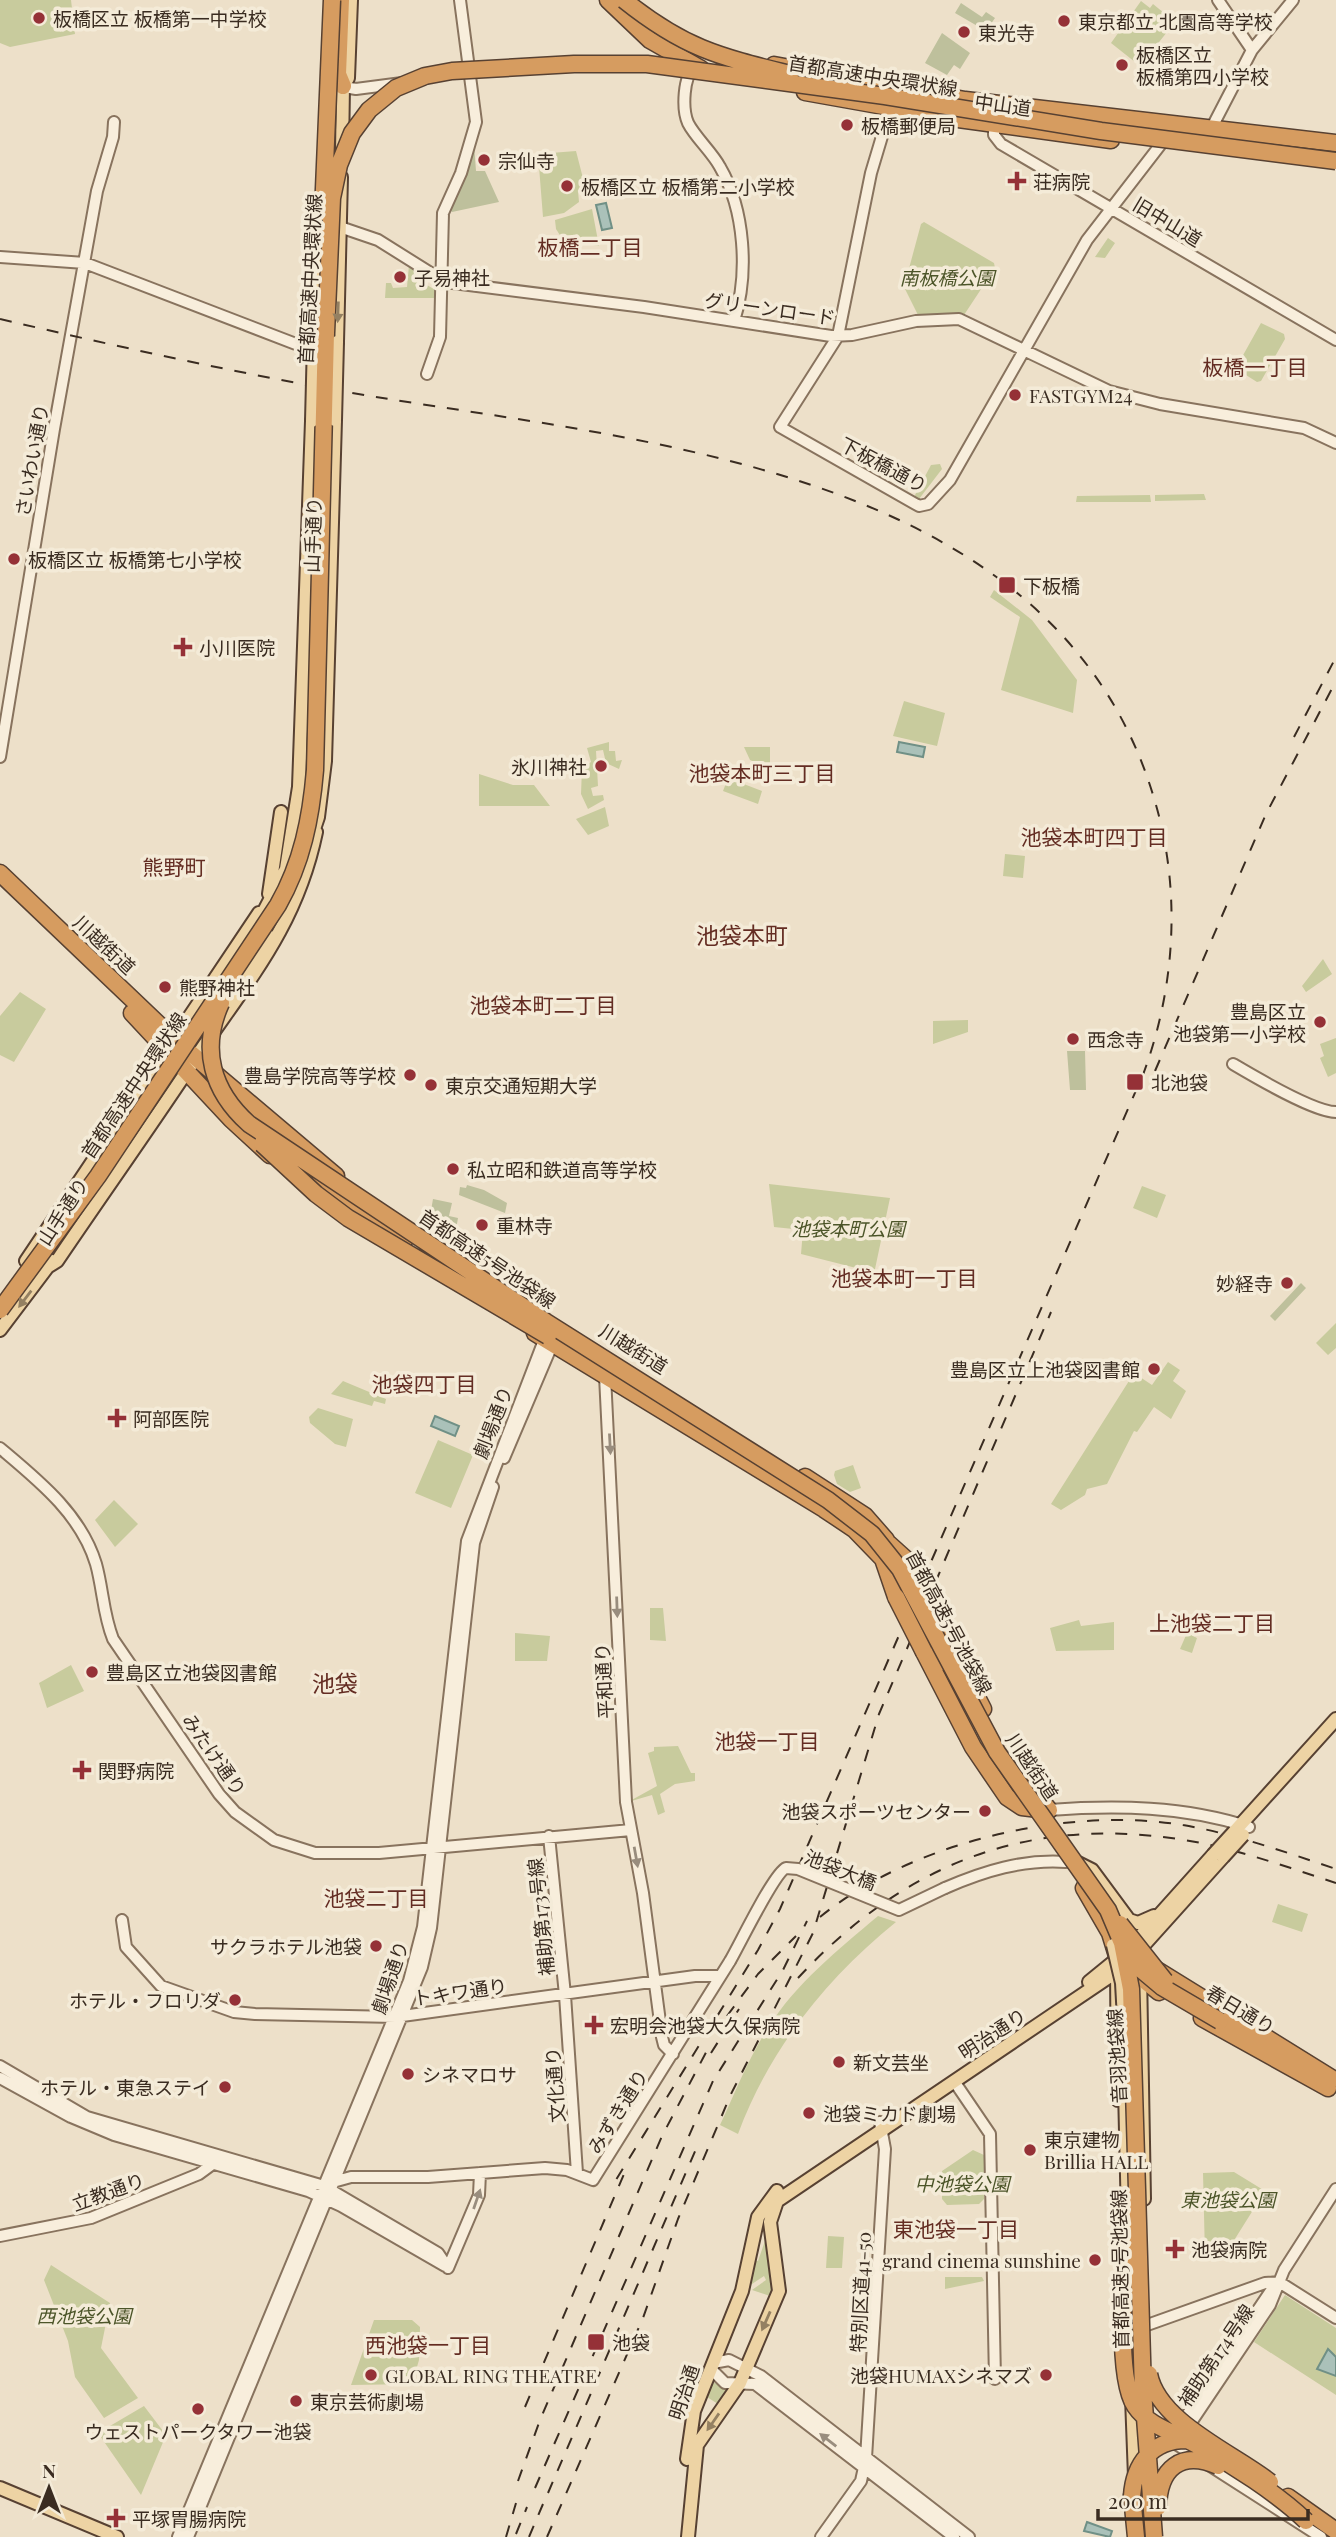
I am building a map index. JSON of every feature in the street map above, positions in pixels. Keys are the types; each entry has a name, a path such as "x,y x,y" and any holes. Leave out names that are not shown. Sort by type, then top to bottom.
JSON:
{"highway":[{"path":"324,337 321,189 329,0"},
{"path":"341,0 338,74 343,86"},
{"name":"中山道","path":"608,0 650,40 695,67 721,77 889,97 997,104 1213,127 1336,143"},
{"path":"626,0 669,32 714,54 889,97"},
{"name":"中山道","path":"635,0 663,23 729,55 994,124 1336,167"},
{"name":"首都高速中央環状線","path":"2,1301 97,1176 280,890 303,834 312,770 330,198 341,154 363,114 388,91 410,79 466,67 623,60 699,67 1047,122 1336,157"},
{"name":"川越街道","path":"0,873 172,1045 232,1119 273,1157 297,1166 338,1202 549,1330 851,1505 886,1551"},
{"name":"川越街道","path":"0,886 172,1045"},
{"name":"首都高速5号池袋線","path":"280,890 214,1018 210,1056 224,1097 237,1113 276,1144 549,1330 827,1507 873,1546 897,1578 989,1757 1085,1892 1113,1945 1125,2010 1140,2537"},
{"name":"川越街道","path":"183,1061 226,1083 337,1177 549,1330 605,1376 824,1509 886,1551"},
{"path":"226,1083 271,1133 340,1196 549,1330"},
{"name":"首都高速5号池袋線","path":"549,1330 841,1508 872,1534 900,1569 991,1744 1099,1896 1122,1942 1132,2003 1145,2437 1157,2537"},
{"path":"886,1551 931,1636 1004,1751 1049,1810"},
{"path":"886,1551 931,1636 973,1747 1007,1797 1022,1807 1049,1810"},
{"name":"川越街道","path":"931,1636 985,1752 1084,1891 1126,1956"},
{"name":"川越街道","path":"952,1679 998,1754 1110,1913 1126,1956"},
{"path":"1071,1862 1140,1979 1159,1993 1333,2085"},
{"path":"1126,1956 1172,1980 1333,2085"},
{"name":"春日通り","path":"1126,1956 1221,2020 1333,2085"},
{"path":"1130,2211 1123,2263 1125,2347 1126,2379 1135,2406 1152,2422 1218,2458 1329,2537"},
{"path":"1140,2277 1147,2310 1150,2377 1161,2404 1336,2531"},
{"path":"1140,2537 1132,2496 1135,2476 1150,2452 1171,2441 1199,2443 1288,2497"},
{"path":"1157,2537 1161,2481 1172,2467 1188,2460 1217,2465 1306,2521"}],"main road":[{"name":"山手通り","path":"2,1301 277,940 310,861 325,761 335,420 324,337 317,222 321,88 329,0"},
{"name":"山手通り","path":"190,1027 253,932 279,887 289,848 299,787 304,731 312,421 340,227 343,86 348,78 351,0"},
{"path":"280,890 281,812"},
{"path":"2,1301 249,931 280,890 289,848"},
{"name":"山手通り","path":"1,1329 49,1266 57,1261 97,1204 183,1061"},
{"name":"明治通り","path":"1242,1830 1336,1719"},
{"name":"明治通り","path":"748,2265 760,2212 773,2194 954,2081 1093,1989 1336,1731"},
{"name":"明治通り","path":"740,2383 779,2291 771,2214 781,2197 1126,1956 1162,1911 1218,1856"},
{"path":"1071,1862 1086,1864 1129,1920 1138,1923 1162,1911"},
{"path":"1126,1956 1116,2001 1120,2172 1134,2247"},
{"name":"音羽池袋線","path":"1126,1956 1124,2006 1131,2089"},
{"name":"音羽池袋線","path":"1126,1956 1136,2329 1132,2437 1140,2537"},
{"path":"1134,2247 1145,2172 1140,1979"},
{"path":"1093,1989 1107,1990 1116,2001"},
{"path":"1141,2002 1150,1994 1159,1993"},
{"path":"1116,2001 1128,1996 1141,2002"},
{"path":"754,2236 761,2228 771,2230"},
{"name":"明治通","path":"681,2537 691,2421 742,2291 748,2265"},
{"name":"音羽池袋線","path":"1136,2329 1150,2439 1157,2537"},
{"name":"明治通","path":"688,2537 695,2450 740,2383"},
{"path":"0,2488 117,2537"}],"street":[{"path":"427,374 440,337 443,213 461,173 477,122 460,0"},
{"path":"1218,0 1252,50"},
{"path":"1198,150 1213,127 1252,50 1293,0"},
{"path":"650,40 663,23"},
{"path":"695,67 688,72 685,81 687,121 724,173 736,212 743,264 734,321"},
{"path":"321,88 343,86 356,89 383,83 408,84"},
{"name":"下板橋通り","path":"889,97 870,173 838,336 780,427 919,506 928,504 953,476 1082,248 1162,145 1174,123"},
{"name":"さいわい通り","path":"0,757 44,482 97,191 113,137 114,122"},
{"name":"旧中山道","path":"994,124 994,135 1001,144 1336,340"},
{"name":"グリーンロード","path":"317,222 378,240 441,279 838,336 916,321 954,318 1116,394 1304,428 1336,443"},
{"path":"0,257 85,263 301,346"},
{"path":"1233,1064 1285,1093 1326,1111 1336,1112"},
{"name":"劇場通り","path":"188,2537 427,1946 467,1541 549,1330"},
{"name":"平和通り","path":"605,1376 626,1801 643,1893 653,1982 664,2045 673,2054"},
{"name":"みたけ通り","path":"0,1448 57,1499 83,1534 96,1564 103,1610 113,1639 211,1783 235,1812 274,1840 315,1853 436,1848 631,1830"},
{"path":"1049,1810 1152,1809 1242,1830"},
{"name":"補助第173号線","path":"549,1836 565,1995"},
{"name":"池袋大橋","path":"730,1961 754,1921 775,1876 786,1868 798,1869 899,1910 996,1868 1037,1861 1071,1862"},
{"name":"トキワ通り","path":"122,1920 123,1940 154,1980 167,1989 245,2013 399,2017 653,1982 720,1976"},
{"name":"みずき通り","path":"328,2190 372,2175 428,2177 545,2168 577,2173 593,2180 730,1961"},
{"name":"文化通り","path":"565,1995 577,2173"},
{"path":"0,2066 87,2117 215,2161"},
{"path":"0,2078 71,2117 114,2136 328,2190 438,2253 448,2268 479,2194 480,2173"},
{"path":"954,2081 990,2134 995,2379"},
{"name":"特別区道41-50","path":"865,2463 885,2149 881,2125"},
{"name":"立教通り","path":"0,2236 91,2218 199,2174 215,2161"},
{"name":"補助第174号線","path":"1179,2445 1180,2427 1279,2282 1336,2189"},
{"name":"劇場通り","path":"178,2537 328,2190"},
{"path":"1136,2329 1265,2283 1279,2282 1336,2318"},
{"name":"補助第174号線","path":"1179,2445 1270,2305 1279,2282"},
{"path":"954,2537 865,2463 746,2367 729,2360 712,2366 725,2384 755,2384 865,2463 969,2537"},
{"path":"1132,2437 1179,2445 1321,2537"},
{"path":"821,2537 856,2489 865,2463"}],"green space":[{"name":"板橋区立 板橋第一中学校","path":"0,0 71,0 75,34 10,47 0,43"},
{"path":"1141,1 1150,8 1153,4 1175,22 1140,66 1111,43"},
{"path":"961,3 982,17 986,12 995,18 986,31 955,13"},
{"path":"942,33 970,53 960,69 954,65 947,75 925,63"},
{"path":"474,144 476,171 485,171 499,202 452,212 449,207"},
{"path":"576,151 585,186 578,191 579,202 564,213 543,217 538,154"},
{"path":"592,209 599,246 563,240 556,229 555,220"},
{"name":"南板橋公園","path":"924,222 994,263 995,268 964,315 918,315 904,287 921,224"},
{"path":"1108,238 1115,243 1105,258 1095,257"},
{"path":"409,265 427,278 427,285 437,291 436,298 385,298 386,283 391,283 393,288 407,287"},
{"path":"1261,323 1284,334 1285,339 1261,381 1257,382 1238,370 1237,366"},
{"path":"940,464 942,469 919,499 914,497 931,465"},
{"path":"1204,494 1206,500 1155,501 1155,495"},
{"path":"1150,495 1151,502 1076,502 1077,496"},
{"path":"994,590 1032,620 1077,680 1073,713 1001,690 1020,617 990,597"},
{"path":"904,701 945,713 937,746 893,736"},
{"path":"609,742 609,751 615,751 616,761 622,760 619,769 606,763 603,750 596,751 598,786 591,788 593,796 603,795 604,800 588,809 581,794 582,768 591,762 587,748"},
{"path":"744,747 770,747 770,769 750,760"},
{"path":"479,774 513,785 534,785 550,806 479,806"},
{"path":"728,778 762,791 758,804 723,791"},
{"path":"605,807 609,826 588,835 576,819"},
{"path":"1005,854 1025,856 1023,878 1003,876"},
{"path":"1323,959 1332,974 1306,992 1302,986"},
{"path":"20,992 46,1009 14,1062 0,1055 0,1016"},
{"path":"968,1020 968,1032 933,1044 933,1021"},
{"path":"1336,1038 1336,1073 1328,1077 1320,1058 1324,1056 1320,1044"},
{"path":"1067,1051 1085,1051 1086,1090 1070,1090"},
{"name":"池袋本町公園","path":"769,1184 890,1198 875,1269 872,1272 801,1254 803,1230 774,1227"},
{"path":"467,1185 484,1190 507,1203 505,1213 459,1195 460,1187 466,1188"},
{"path":"1142,1186 1166,1195 1157,1218 1133,1208"},
{"path":"433,1199 452,1203 449,1216 458,1218 453,1246 428,1228"},
{"path":"1301,1283 1306,1288 1275,1321 1270,1316"},
{"path":"1336,1323 1336,1348 1328,1355 1316,1343"},
{"path":"1168,1362 1180,1370 1173,1381 1186,1391 1171,1419 1154,1407 1137,1432 1134,1431 1107,1484 1087,1489 1085,1495 1061,1510 1051,1504 1134,1373 1152,1385"},
{"path":"343,1381 386,1399 385,1404 374,1401 372,1406 331,1394"},
{"path":"318,1408 353,1419 346,1447 335,1444 310,1423 309,1417"},
{"path":"438,1440 473,1455 451,1508 415,1493"},
{"path":"853,1465 861,1488 850,1492 837,1484 834,1475 835,1471"},
{"path":"114,1500 138,1524 115,1547 95,1520"},
{"path":"650,1608 663,1608 666,1641 650,1640"},
{"path":"1079,1620 1081,1626 1114,1622 1114,1650 1056,1651 1050,1628"},
{"path":"515,1633 550,1636 547,1661 515,1661"},
{"path":"1187,1633 1197,1638 1192,1653 1180,1649"},
{"path":"71,1665 84,1691 47,1708 39,1683"},
{"path":"678,1746 691,1773 695,1773 695,1781 675,1784 660,1794 665,1812 658,1815 652,1795 628,1802 657,1786 648,1753 654,1751 654,1747"},
{"path":"1278,1904 1308,1914 1302,1932 1272,1922"},
{"path":"878,1916 896,1922 846,1967 803,2017 766,2073 738,2134 720,2125 755,2051 791,1996 818,1968"},
{"name":"中池袋公園","path":"973,2150 984,2155 984,2199 979,2204 947,2205 942,2199 942,2171"},
{"name":"東池袋公園","path":"1234,2172 1265,2191 1233,2242 1228,2258 1205,2256 1203,2173"},
{"path":"767,2235 773,2288 770,2296 752,2290 766,2280 764,2276 749,2286 753,2260 758,2261"},
{"path":"828,2236 844,2237 842,2268 826,2268"},
{"name":"西池袋公園","path":"51,2265 110,2303 101,2348 138,2398 104,2418 75,2377 68,2341 44,2280"},
{"path":"945,2277 982,2277 984,2281 945,2289"},
{"path":"1285,2295 1336,2328 1336,2395 1254,2342"},
{"path":"374,2320 412,2320 420,2327 419,2360 412,2384 351,2385"},
{"path":"712,2382 729,2389 718,2404 707,2397"},
{"path":"144,2406 166,2435 141,2495 98,2433"}],"water":[{"path":"606,203 612,228 602,230 596,205"},
{"path":"899,742 925,747 923,757 897,752"},
{"path":"435,1416 459,1426 455,1436 431,1426"},
{"path":"1328,2349 1336,2357 1336,2376 1317,2369"},
{"path":"1087,2522 1112,2531 1110,2537 1084,2531"}],"railway":[{"path":"0,319 282,380 604,434 723,459 837,494 943,543 1035,608 1107,694 1156,805 1169,872 1171,940 1162,1007 1144,1072 780,1909 758,1950 614,2183"},
{"path":"1294,737 1336,657"},
{"path":"1155,1071 1266,814 1336,681"},
{"path":"547,2537 643,2318 678,2219 731,2094 813,1933 879,1714 1051,1312"},
{"path":"820,1917 857,1891 899,1868 944,1850 1041,1826 1090,1821 1138,1820 1183,1825 1222,1833 1336,1869"},
{"path":"798,1978 838,1939 880,1906 923,1879 969,1858 1018,1843 1068,1835 1122,1834 1178,1839 1238,1852 1336,1883"},
{"path":"535,2488 713,2081 783,1970 807,1921"},
{"path":"727,2016 758,1974 796,1936"},
{"path":"711,2053 739,2009"},
{"path":"518,2481 540,2420 662,2136 711,2043"},
{"path":"548,2493 699,2142"},
{"path":"525,2407 624,2174"},
{"path":"506,2537 516,2503"},
{"path":"529,2537 543,2504"},
{"path":"516,2534 527,2507"}],"place":[{"name":"板橋区立 板橋第一中学校","path":"39,18"},
{"name":"東京都立 北園高等学校","path":"1064,21"},
{"name":"東光寺","path":"964,32"},
{"name":"板橋区立 板橋第四小学校","path":"1122,65"},
{"name":"板橋郵便局","path":"847,125"},
{"name":"宗仙寺","path":"484,160"},
{"name":"荘病院","path":"1017,181"},
{"name":"板橋区立 板橋第二小学校","path":"567,186"},
{"name":"子易神社","path":"400,277"},
{"name":"FASTGYM24","path":"1015,395"},
{"name":"板橋区立 板橋第七小学校","path":"14,559"},
{"name":"下板橋","path":"1007,585"},
{"name":"小川医院","path":"183,647"},
{"name":"氷川神社","path":"601,766"},
{"name":"熊野神社","path":"165,987"},
{"name":"豊島区立 池袋第一小学校","path":"1320,1022"},
{"name":"西念寺","path":"1073,1039"},
{"name":"豊島学院高等学校","path":"410,1075"},
{"name":"北池袋","path":"1135,1082"},
{"name":"東京交通短期大学","path":"431,1085"},
{"name":"私立昭和鉄道高等学校","path":"453,1169"},
{"name":"重林寺","path":"482,1225"},
{"name":"妙経寺","path":"1287,1283"},
{"name":"豊島区立上池袋図書館","path":"1154,1369"},
{"name":"阿部医院","path":"117,1418"},
{"name":"豊島区立池袋図書館","path":"92,1672"},
{"name":"関野病院","path":"82,1770"},
{"name":"池袋スポーツセンター","path":"985,1811"},
{"name":"サクラホテル池袋","path":"376,1946"},
{"name":"ホテル・フロリダ","path":"235,2000"},
{"name":"宏明会池袋大久保病院","path":"594,2025"},
{"name":"新文芸坐","path":"839,2062"},
{"name":"シネマロサ","path":"408,2074"},
{"name":"ホテル・東急ステイ","path":"225,2087"},
{"name":"池袋ミカド劇場","path":"809,2113"},
{"name":"東京建物 Brillia HALL","path":"1030,2150"},
{"name":"池袋病院","path":"1175,2249"},
{"name":"grand cinema sunshine","path":"1095,2260"},
{"name":"池袋","path":"596,2342"},
{"name":"GLOBAL RING THEATRE","path":"371,2375"},
{"name":"池袋HUMAXシネマズ","path":"1046,2375"},
{"name":"東京芸術劇場","path":"296,2401"},
{"name":"ウェストパークタワー池袋","path":"198,2409"},
{"name":"平塚胃腸病院","path":"116,2518"}],"district":[{"name":"板橋二丁目","path":"590,246"},
{"name":"板橋一丁目","path":"1255,366"},
{"name":"池袋本町三丁目","path":"762,772"},
{"name":"池袋本町四丁目","path":"1094,836"},
{"name":"熊野町","path":"174,866"},
{"name":"池袋本町","path":"742,934"},
{"name":"池袋本町二丁目","path":"543,1004"},
{"name":"池袋本町一丁目","path":"904,1277"},
{"name":"池袋四丁目","path":"424,1383"},
{"name":"上池袋二丁目","path":"1212,1622"},
{"name":"池袋","path":"335,1682"},
{"name":"池袋一丁目","path":"767,1740"},
{"name":"池袋二丁目","path":"376,1897"},
{"name":"東池袋一丁目","path":"956,2228"},
{"name":"西池袋一丁目","path":"428,2344"}]}
